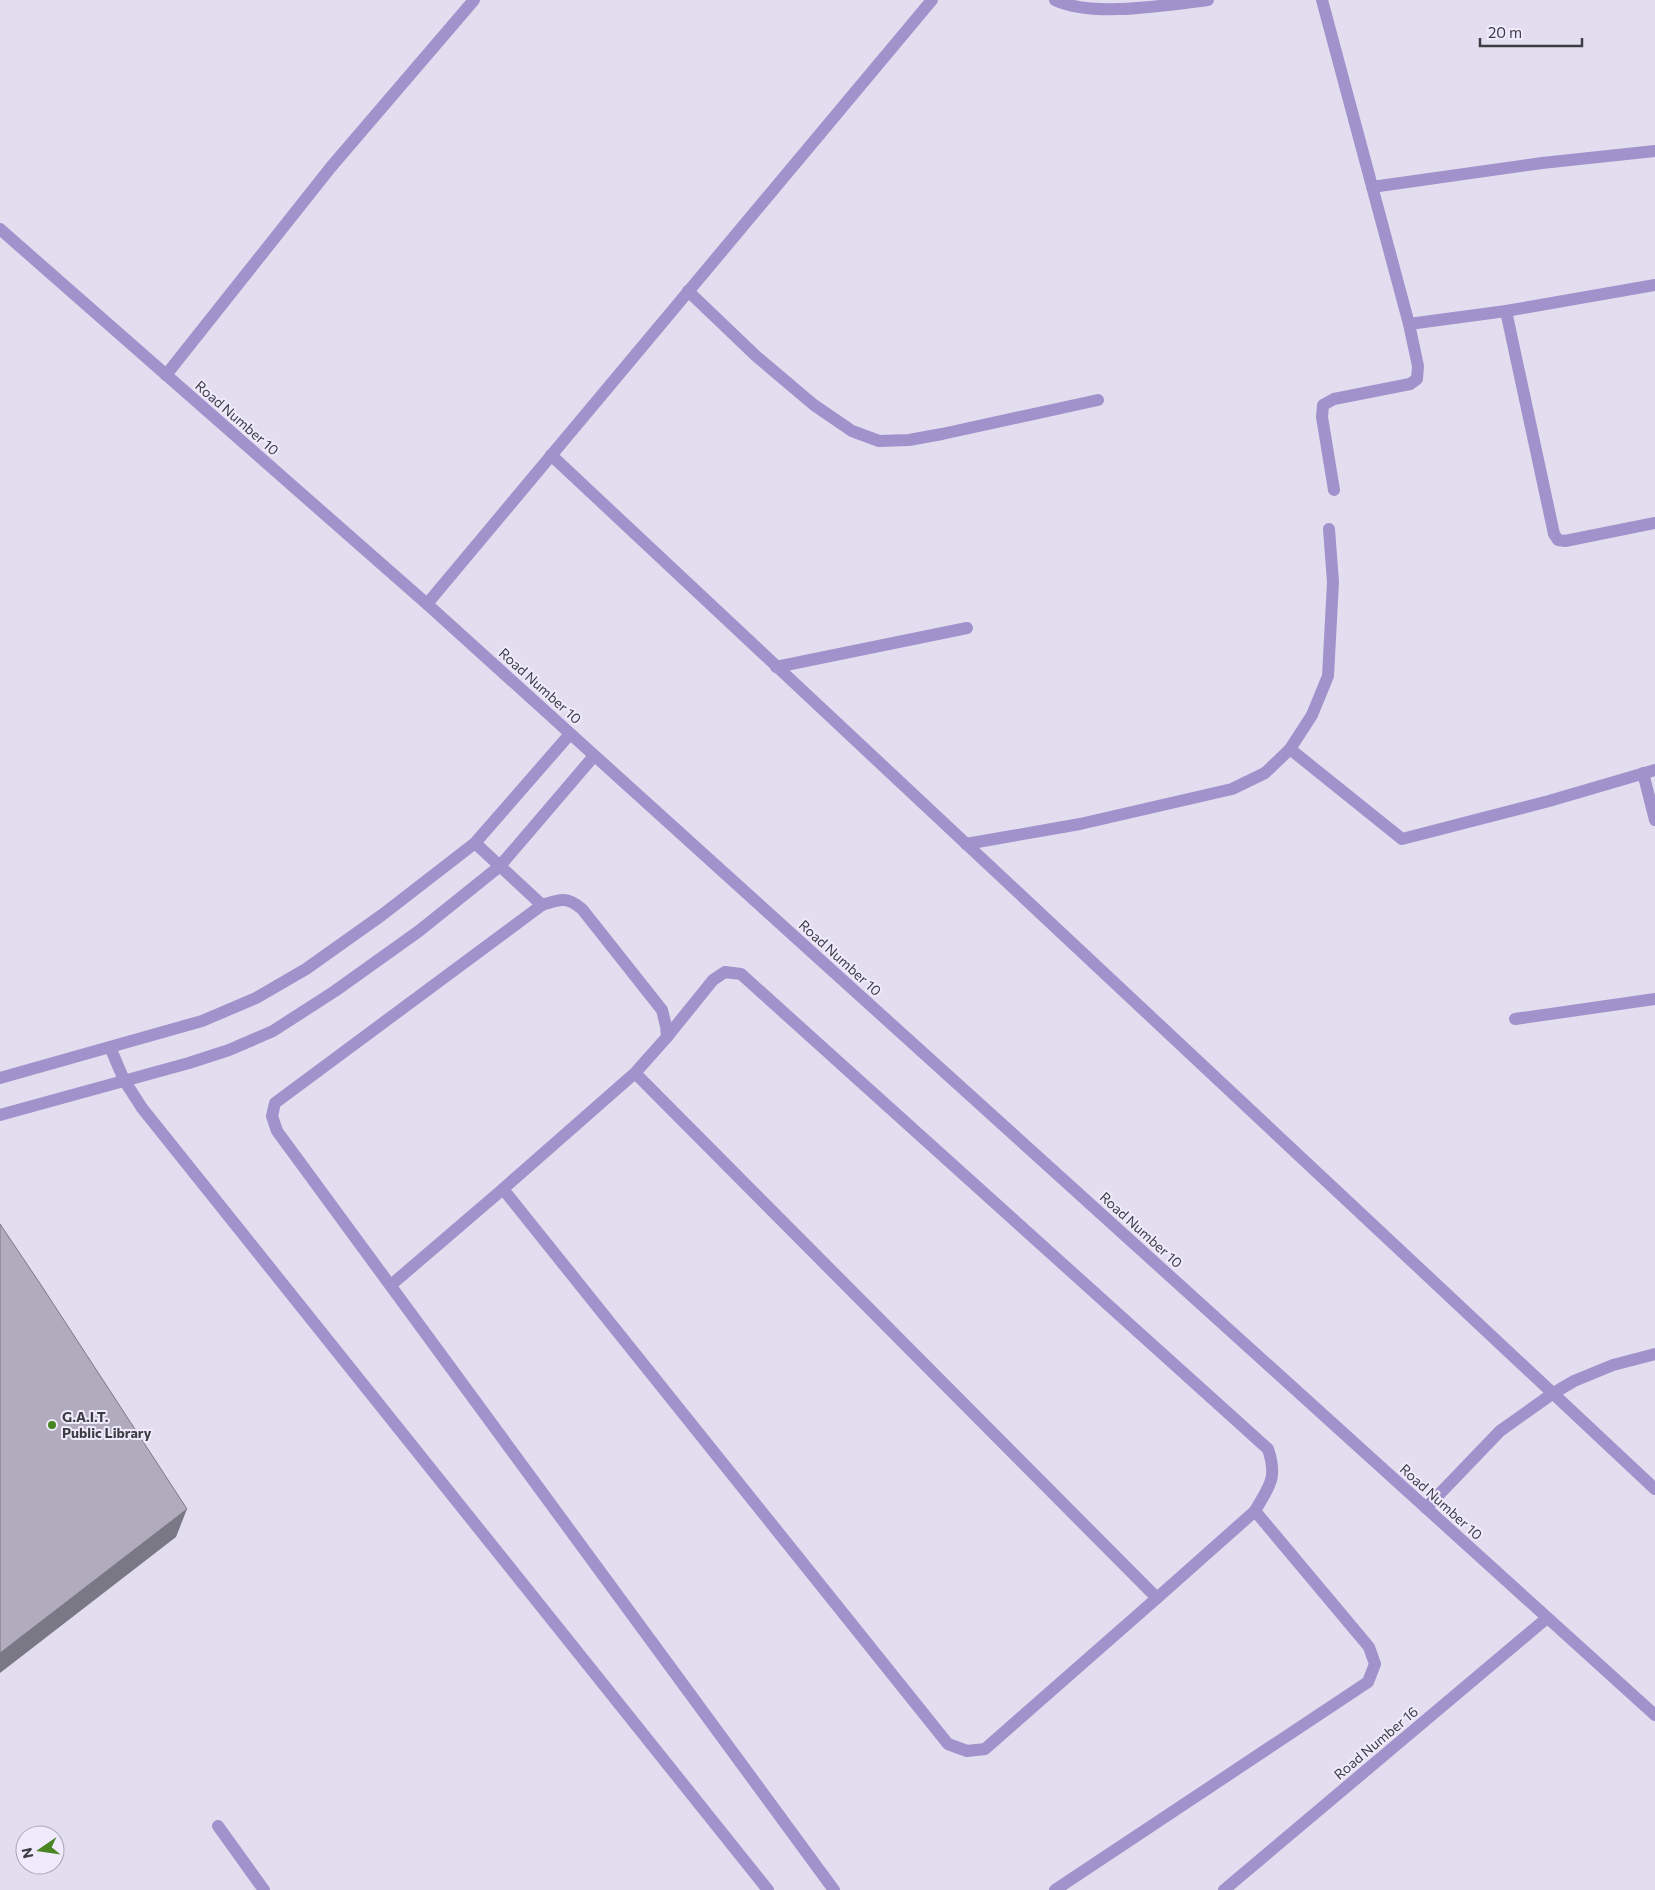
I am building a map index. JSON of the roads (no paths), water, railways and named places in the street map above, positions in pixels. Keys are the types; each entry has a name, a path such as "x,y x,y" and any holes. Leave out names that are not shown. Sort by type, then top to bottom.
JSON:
{"street":[{"path":"166,375 330,167 474,0"},
{"path":"427,604 932,0"},
{"path":"1055,0 1096,9 1208,0"},
{"path":"1322,0 1409,324 1418,366 1417,379 1410,384 1334,400 1323,405 1322,417 1334,490"},
{"path":"1372,187 1542,163 1655,150"},
{"name":"Road Number 10","path":"0,229 427,604 1655,1715"},
{"path":"1409,324 1506,311 1655,285"},
{"path":"688,291 756,356 814,405 852,432 879,441 909,440 1098,400"},
{"path":"1506,311 1554,534 1558,540 1565,541 1655,523"},
{"path":"551,455 1655,1489"},
{"path":"966,844 1080,824 1232,789 1266,773 1290,749 1312,715 1328,676 1334,582 1329,529"},
{"path":"776,667 967,628"},
{"path":"0,1078 202,1021 256,998 306,969 382,915 475,842 570,734"},
{"path":"1290,749 1402,840 1549,801 1649,771 1655,820"},
{"path":"0,1115 229,1050 274,1031 335,991 419,931 500,866 594,756"},
{"path":"475,842 542,905"},
{"path":"667,1037 662,1010 582,909 573,901 558,900 542,905 276,1103 272,1116 277,1131 834,1890"},
{"path":"390,1285 635,1073 713,980 725,972 741,974 1268,1449 1273,1463 1272,1482 1255,1511 985,1749 967,1751 948,1744 503,1189"},
{"path":"1515,1020 1655,999"},
{"path":"110,1047 124,1080 148,1116 768,1890"},
{"path":"635,1073 1157,1598"},
{"path":"1426,1508 1500,1430 1552,1394 1574,1381 1613,1365 1655,1354"},
{"path":"1056,1890 1368,1682 1375,1664 1369,1647 1255,1511"},
{"name":"Road Number 16","path":"1224,1890 1547,1618"},
{"path":"218,1826 264,1890"}],"place":[{"name":"G.A.I.T. Public Library","path":"52,1425"}]}
